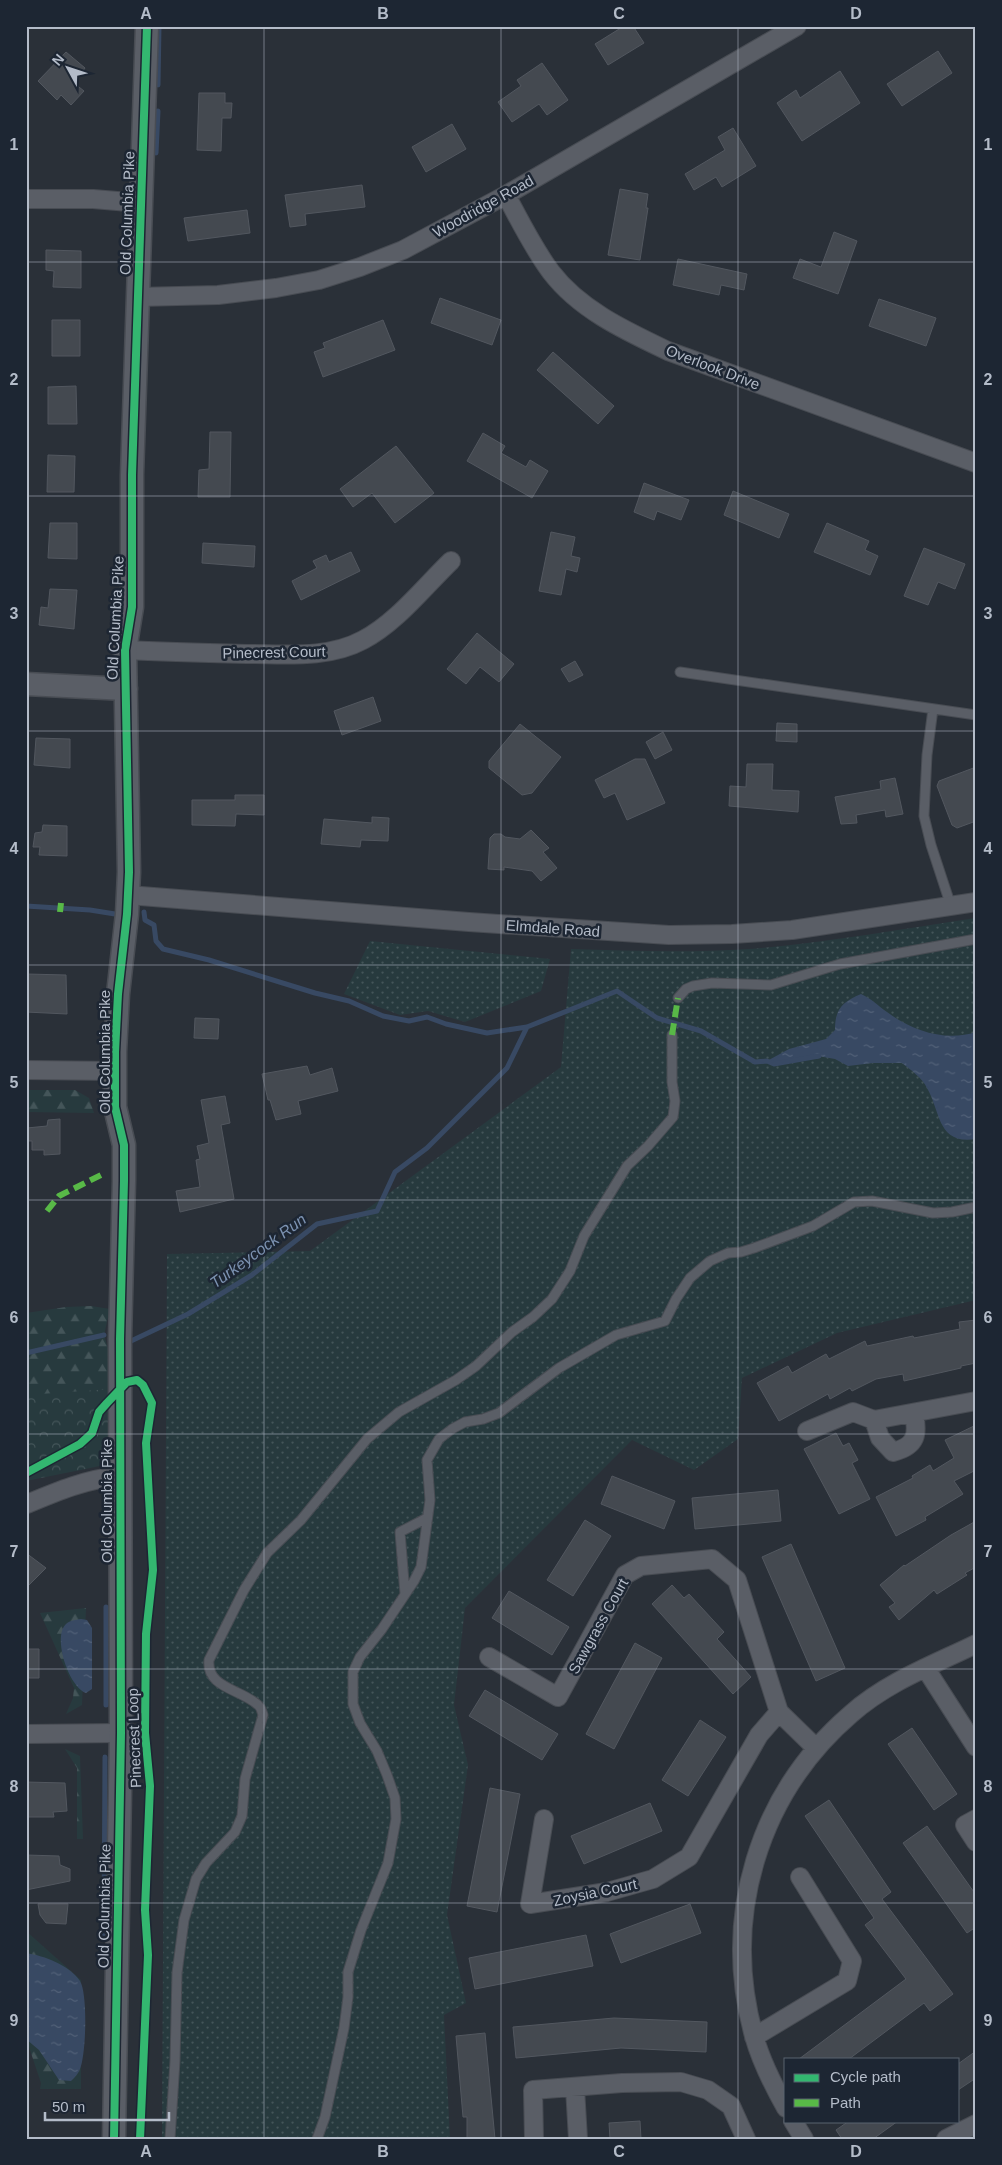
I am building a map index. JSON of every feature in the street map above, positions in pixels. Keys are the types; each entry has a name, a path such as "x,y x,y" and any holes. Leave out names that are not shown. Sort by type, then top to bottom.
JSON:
{"street":[{"name":"Old Columbia Pike","path":"114,2139 121,1733 119,1476 124,1181 124,1145 115,1107 118,994 128,894 129,795 125,650 132,607 132,475 147,26"},
{"name":"Woodridge Road","path":"138,297 218,295 276,288 319,280 360,267 403,250 506,195 797,26"},
{"name":"Overlook Drive","path":"506,195 551,272 568,290 591,309 623,330 668,351 976,463"},
{"path":"26,199 93,199 141,203"},
{"name":"Pinecrest Court","path":"125,650 188,653 301,654 343,648 362,641 382,628 451,561"},
{"path":"26,684 126,690"},
{"name":"Elmdale Road","path":"128,894 489,924 669,935 732,934 792,930 976,902"},
{"path":"26,1070 116,1071"},
{"path":"807,1431 853,1412 874,1420 976,1401"},
{"path":"874,1420 880,1438 893,1452 905,1449 914,1439 917,1428 914,1412"},
{"path":"28,1504 68,1487 100,1478 119,1476"},
{"name":"Sawgrass Court","path":"489,1657 558,1697 625,1575 641,1566 712,1559 737,1580 779,1712 816,1748"},
{"path":"784,2104 771,2081 754,2037 745,1998 742,1964 742,1927 746,1897 754,1860 768,1824 780,1799 800,1768 816,1748 852,1713 905,1677 976,1644"},
{"path":"926,1668 976,1747"},
{"name":"Zoysia Court","path":"544,1819 530,1904 607,1892 653,1879 689,1857 759,1735 779,1712"},
{"path":"26,1734 121,1733"},
{"path":"976,1819 965,1825 976,1842"},
{"path":"754,2037 847,1981 852,1961 800,1877"},
{"path":"534,2139 533,2090 622,2083 682,2082 708,2090 731,2106 746,2139"},
{"path":"575,2088 578,2139"},
{"path":"794,2122 804,2139"},
{"path":"946,2139 976,2124"}],"lane":[{"path":"680,672 976,715"},
{"path":"933,709 927,755 924,816 931,845 951,906"},
{"path":"678,998 686,989 693,986 712,983 771,985 840,964 976,940"},
{"path":"170,2139 175,2061 177,1973 184,1920 196,1879 206,1863 235,1832 242,1816 245,1779 263,1715 259,1705 212,1678 208,1670 209,1660 244,1590 267,1553 301,1520 367,1439 399,1412 456,1380 476,1366 512,1332 533,1317 552,1299 570,1271 584,1236 627,1166 648,1146 673,1117 675,1101 672,1082 672,1035"},
{"path":"317,2139 325,2117 344,2028 348,1997 348,1972 388,1863 396,1818 395,1798 387,1775 360,1723 353,1704 353,1672 360,1656 382,1629 421,1566 430,1500 427,1460 439,1439 465,1422 483,1419 499,1413 558,1368 616,1335 665,1321 676,1299 690,1278 710,1260 728,1252 742,1252 813,1226 854,1202 872,1201 933,1213 952,1212 976,1207"},
{"path":"405,1594 400,1532 427,1518"}],"green space":[{"path":"976,918 976,1300 837,1333 742,1378 738,1439 694,1470 632,1440 465,1608 454,1705 468,1765 447,1915 466,2003 444,2015 450,2139 162,2139 167,1254 310,1251 561,1067 571,949 682,951 749,949 834,939"},
{"path":"370,941 550,959 541,991 465,1022 428,1011 400,1015 344,994"},
{"path":"26,1090 75,1090 89,1098 94,1113 26,1112"},
{"path":"91,1306 110,1309 104,1335 113,1365 111,1389 26,1473 26,1313 66,1307"},
{"path":"111,1389 110,1464 26,1481 26,1395"},
{"path":"86,1608 82,1705 66,1714 73,1698 74,1688 40,1613"},
{"path":"65,1749 80,1756 83,1839 77,1839 77,1768"},
{"path":"26,1931 81,1980 81,2089 40,2089 41,2083 29,2047 26,2046"}],"water":[{"path":"861,994 907,1025 930,1033 953,1036 976,1032 976,1139 963,1140 947,1132 942,1125 925,1084 902,1063 873,1063 848,1066 835,1059 818,1056 774,1064 767,1061 789,1049 826,1039 835,1030 838,1011 844,1003"},
{"path":"81,1619 87,1620 92,1628 92,1689 86,1693 74,1682 69,1672 64,1661 61,1639 62,1630 66,1624"},
{"path":"26,1953 49,1959 70,1970 80,1981 83,1988 85,2011 84,2051 80,2069 71,2081 59,2080 39,2050 26,2039"}],"building":[{"path":"624,26 633,26 644,43 608,65 595,44"},
{"path":"938,51 952,73 902,106 887,84"},
{"path":"66,52 85,68 74,83 84,91 71,105 61,95 57,100 38,81"},
{"path":"542,63 568,100 547,115 539,104 512,122 498,102 521,86 517,80"},
{"path":"840,71 860,103 802,141 777,103 796,90 800,98"},
{"path":"199,93 225,93 225,103 232,103 231,118 222,118 221,151 197,150"},
{"path":"452,124 466,149 426,172 412,147"},
{"path":"733,128 756,166 722,187 716,177 694,190 685,174 725,150 718,137"},
{"path":"362,185 365,207 305,214 306,225 290,227 285,195"},
{"path":"620,189 648,194 646,208 648,208 640,260 608,255"},
{"path":"247,210 250,233 188,241 184,218"},
{"path":"834,232 857,241 838,294 793,278 800,259 821,267"},
{"path":"46,250 81,251 81,288 53,287 54,271 46,270"},
{"path":"678,259 747,274 744,290 721,285 719,295 673,285"},
{"path":"440,298 501,320 492,345 431,323"},
{"path":"879,299 936,318 926,346 869,326"},
{"path":"52,320 80,320 80,356 52,356"},
{"path":"383,320 395,350 323,377 314,352 325,348 323,343"},
{"path":"553,352 614,406 598,424 537,370"},
{"path":"76,386 77,424 48,424 48,387"},
{"path":"210,432 231,432 230,497 198,497 199,470 209,469"},
{"path":"483,433 505,446 501,453 526,467 530,460 548,471 532,498 467,461"},
{"path":"396,446 434,493 395,523 372,493 353,507 340,489"},
{"path":"48,455 75,456 74,492 47,492"},
{"path":"644,483 689,500 681,520 657,511 654,520 634,512"},
{"path":"733,491 789,514 779,538 724,515"},
{"path":"50,523 77,523 77,559 48,558"},
{"path":"827,523 869,541 865,550 878,556 870,575 814,552"},
{"path":"551,532 575,537 571,556 580,558 577,572 566,569 561,595 539,591"},
{"path":"203,543 255,546 254,567 202,563"},
{"path":"924,548 965,564 955,589 938,582 928,605 904,596"},
{"path":"351,552 360,571 301,600 292,581 317,568 313,561 326,555 329,562"},
{"path":"50,589 77,590 74,629 39,625 41,607 48,608"},
{"path":"477,633 514,664 499,682 480,667 466,684 447,669"},
{"path":"575,661 583,675 569,682 561,669"},
{"path":"373,697 381,721 342,735 334,711"},
{"path":"777,723 797,724 797,742 776,741"},
{"path":"520,724 561,757 532,793 522,795 489,768 489,761"},
{"path":"663,732 672,750 655,759 646,742"},
{"path":"36,738 70,739 70,768 34,765"},
{"path":"635,759 645,759 665,803 627,820 615,793 604,798 595,780"},
{"path":"747,764 773,764 772,790 799,791 798,812 729,806 730,786 746,787"},
{"path":"976,767 976,821 957,828 952,825 937,786 939,781"},
{"path":"895,778 903,814 886,817 885,810 856,815 857,823 841,824 835,797 881,789 880,781"},
{"path":"235,795 264,795 264,815 236,814 235,826 192,825 192,800 235,800"},
{"path":"372,817 389,818 388,841 361,840 360,847 321,844 324,819 372,823"},
{"path":"43,825 67,826 67,856 39,855 40,847 33,847 35,833 42,832"},
{"path":"531,830 549,848 543,852 557,868 541,881 532,871 504,867 504,870 488,869 490,838 494,834 520,839"},
{"path":"27,974 66,975 67,1014 26,1012"},
{"path":"195,1018 219,1019 218,1039 194,1038"},
{"path":"307,1066 310,1075 332,1068 338,1091 298,1101 301,1114 276,1120 270,1100 268,1100 262,1074"},
{"path":"225,1096 230,1123 221,1125 234,1199 180,1212 176,1191 200,1187 196,1160 200,1159 197,1146 209,1143 201,1100"},
{"path":"60,1119 60,1154 44,1155 44,1150 32,1150 32,1141 27,1141 27,1128 47,1126 48,1120"},
{"path":"976,1320 976,1363 904,1381 903,1374 876,1379 852,1391 850,1388 830,1399 828,1394 779,1421 757,1383 788,1366 792,1373 826,1354 829,1359 865,1341 867,1346 913,1336 914,1338 960,1329 959,1322"},
{"path":"976,1425 976,1470 954,1481 963,1494 925,1517 926,1520 896,1536 876,1497 913,1478 912,1476 930,1465 933,1471 954,1458 945,1440"},
{"path":"836,1433 843,1446 849,1443 858,1460 852,1463 870,1499 839,1514 804,1449"},
{"path":"612,1476 675,1501 664,1529 601,1504"},
{"path":"778,1490 781,1521 695,1529 692,1498"},
{"path":"585,1520 611,1536 573,1596 547,1580"},
{"path":"976,1521 976,1567 937,1594 934,1590 899,1620 889,1607 895,1603 880,1585 904,1565"},
{"path":"791,1544 845,1668 816,1681 762,1557"},
{"path":"26,1553 46,1568 26,1588"},
{"path":"672,1585 684,1598 689,1594 724,1632 717,1639 751,1677 733,1694 652,1604"},
{"path":"509,1591 569,1627 552,1655 492,1618"},
{"path":"635,1643 662,1658 614,1749 586,1734"},
{"path":"26,1649 39,1649 39,1678 26,1678"},
{"path":"485,1690 558,1734 542,1760 469,1716"},
{"path":"700,1720 726,1737 688,1796 662,1780"},
{"path":"912,1728 957,1794 934,1810 888,1744"},
{"path":"26,1782 65,1783 67,1811 53,1812 54,1817 26,1817"},
{"path":"490,1788 520,1794 497,1912 467,1906"},
{"path":"829,1800 891,1892 882,1899 953,1994 930,2011 924,2003 850,2058 800,2058 906,1979 865,1925 874,1918 805,1816"},
{"path":"650,1803 662,1831 584,1864 571,1836"},
{"path":"927,1826 976,1895 976,1927 967,1933 903,1843"},
{"path":"26,1855 59,1856 60,1865 70,1869 70,1881 26,1890"},
{"path":"38,1904 68,1904 66,1924 46,1923 40,1915"},
{"path":"690,1904 701,1933 621,1963 610,1934"},
{"path":"586,1935 593,1966 475,1989 469,1958"},
{"path":"614,2018 707,2022 706,2052 621,2048 516,2058 513,2027"},
{"path":"485,2033 495,2139 467,2139 467,2117 463,2117 456,2036"},
{"path":"976,2051 976,2078 960,2089 960,2063"},
{"path":"640,2121 641,2139 610,2139 609,2123"},
{"path":"848,2122 897,2122 873,2139 842,2139 836,2130"}],"waterway":[{"path":"158,85 159,26"},
{"path":"156,153 158,111"},
{"name":"Turkeycock Run","path":"26,906 90,910 115,914"},
{"name":"Turkeycock Run","path":"144,912 145,920 154,925 156,941 163,949 209,960 315,993 349,1001 383,1016 409,1021 427,1017 446,1024 487,1033 527,1027 617,991 657,1018 701,1031 755,1062 767,1061 774,1064 819,1056"},
{"name":"Turkeycock Run","path":"131,1341 188,1314 252,1275 317,1224 377,1211 395,1172 427,1148 507,1068 527,1027"},
{"name":"Turkeycock Run","path":"26,1353 104,1335"},
{"path":"106,1607 106,1705"},
{"path":"104,1937 105,1757"}],"marked path":[{"path":"60,912 61,903"},
{"path":"672,1035 678,998"},
{"path":"47,1211 59,1196 105,1173"}],"cycle path":[{"name":"Pinecrest Loop","path":"114,2139 121,1733 120,1339 124,1181 124,1145 115,1107 115,1052 118,994 127,914 129,872 125,650 132,607 132,475 147,26"},
{"name":"Pinecrest Loop","path":"26,1473 80,1444 92,1433 99,1412 127,1382 137,1380 143,1385 152,1403 146,1443 153,1570 146,1634 145,1733 150,1786 145,1910 148,1955 140,2139"}]}
